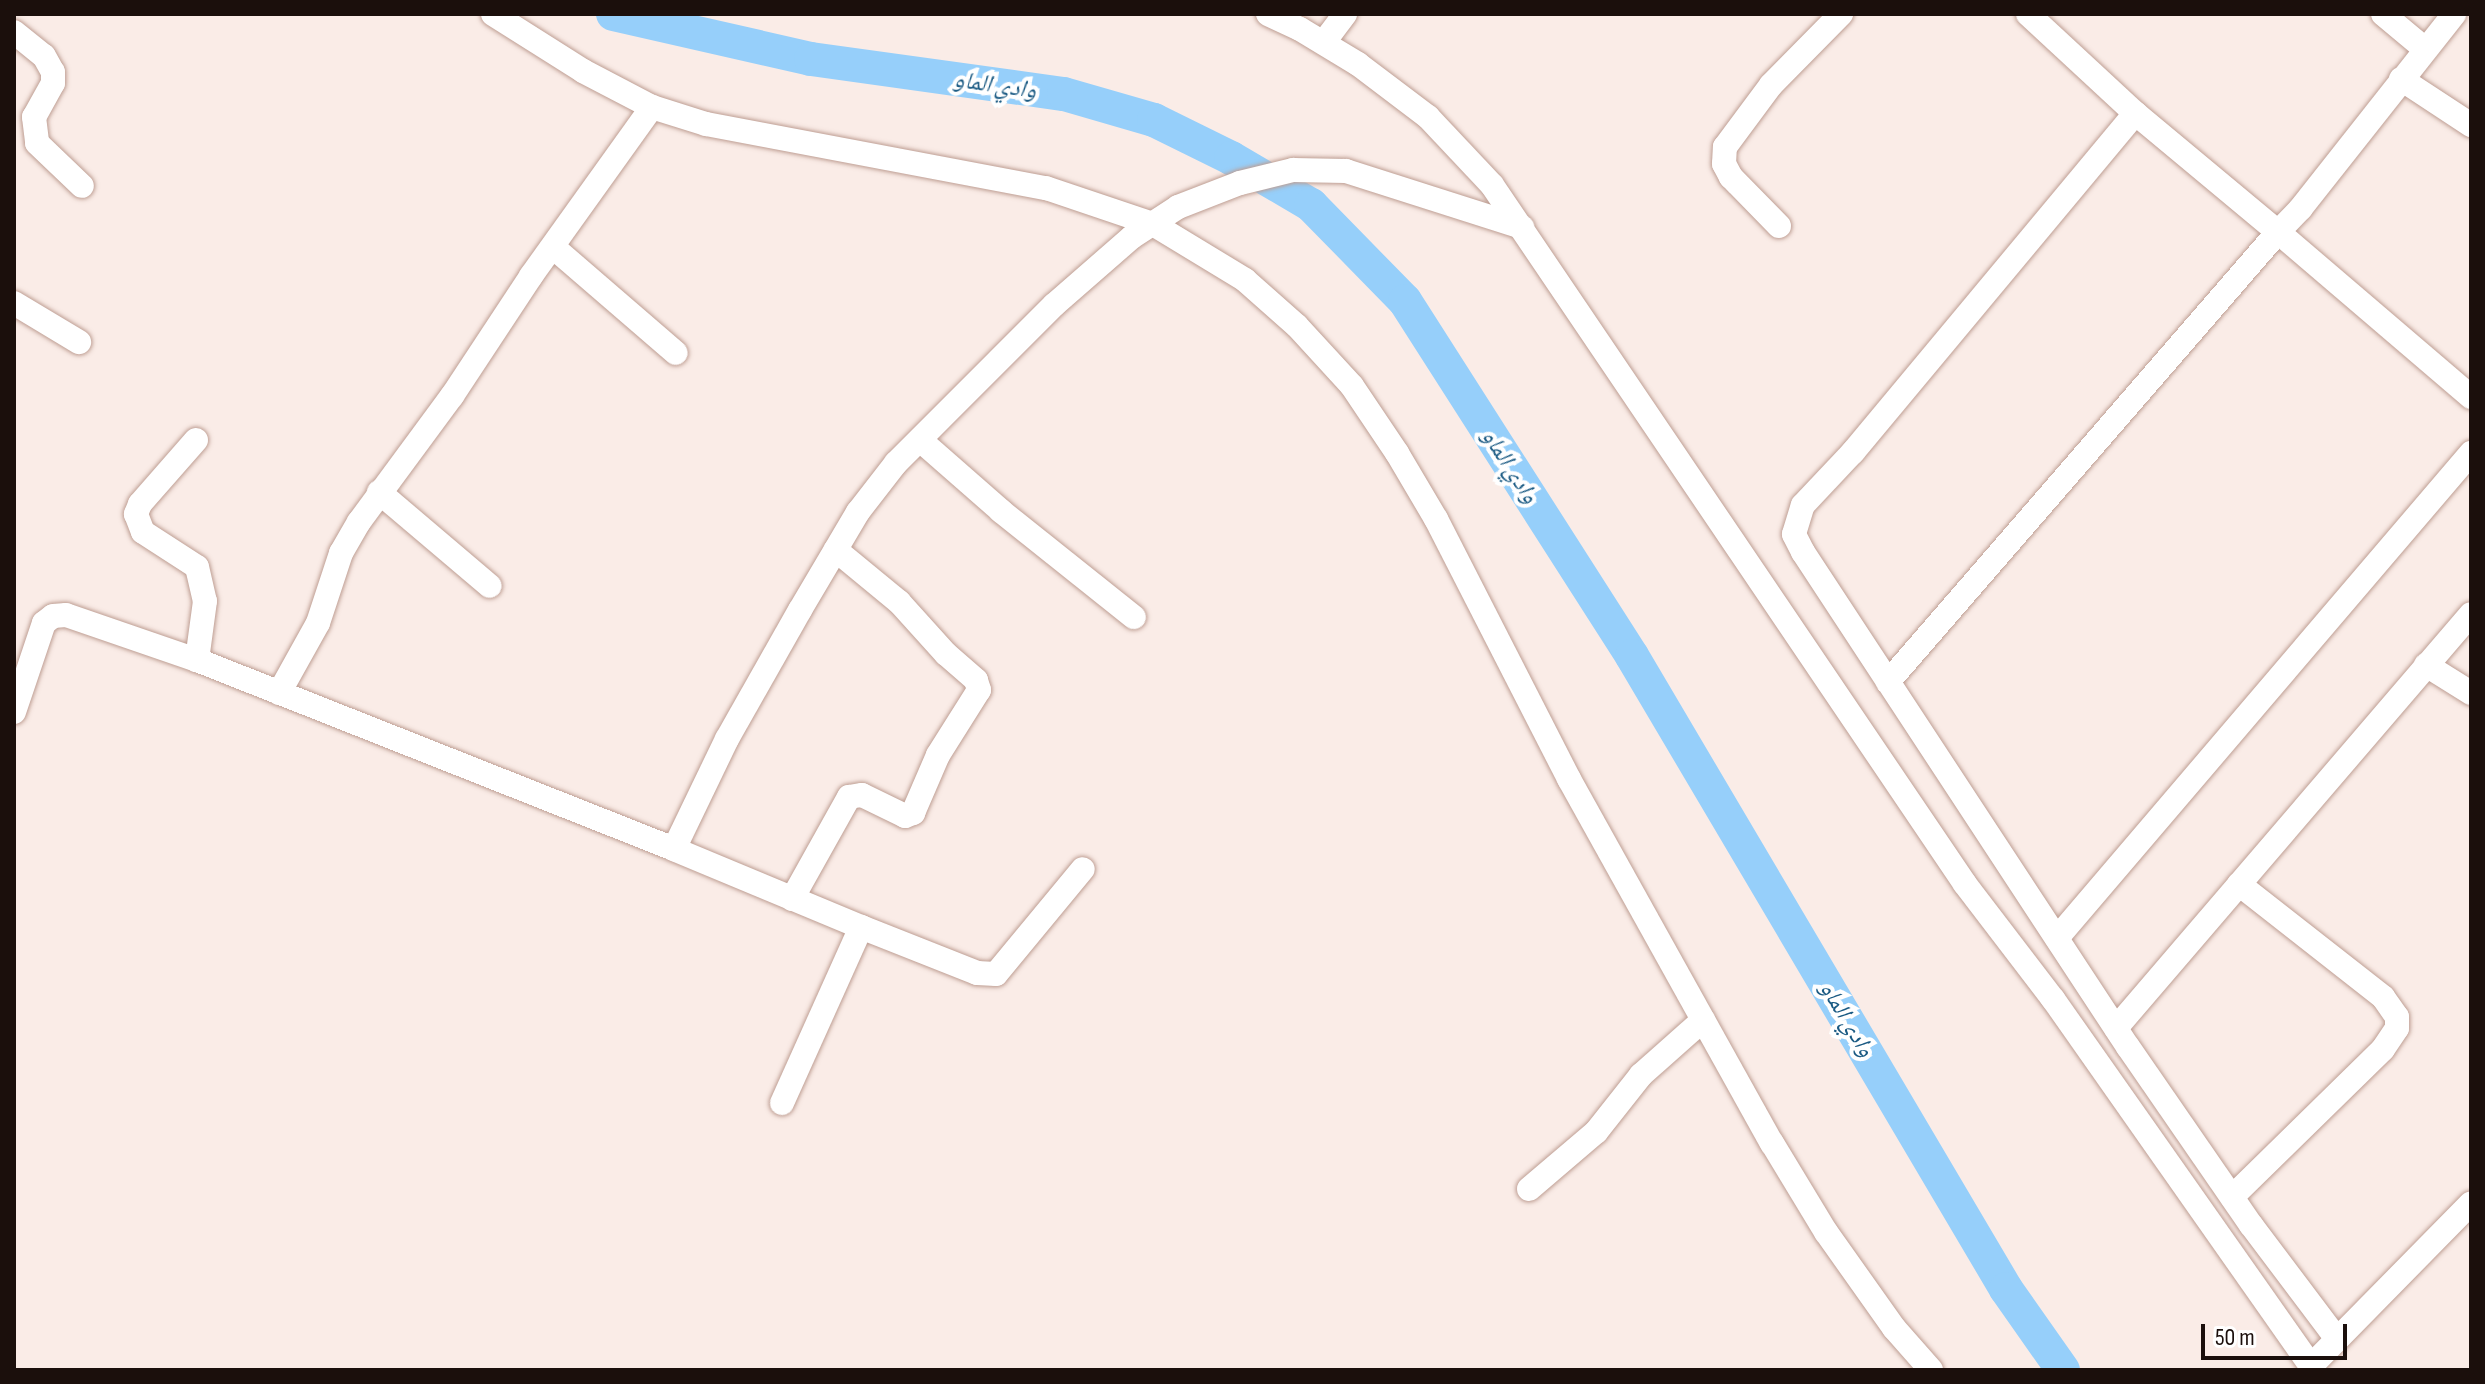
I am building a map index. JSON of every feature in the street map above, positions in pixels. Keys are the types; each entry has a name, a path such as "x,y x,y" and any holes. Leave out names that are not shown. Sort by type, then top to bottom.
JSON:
{"street":[{"path":"493,14 583,71 652,107 706,124 1046,188 1153,224 1245,280 1297,326 1352,386 1397,453 1436,519 1569,779 1826,1232 1894,1328 1931,1370"},
{"path":"1268,14 1324,42 1428,117 1467,155 1522,227 1965,884 2053,999 2312,1368 2471,1203"},
{"path":"1324,42 1345,14"},
{"path":"2028,14 2135,113 2471,397"},
{"path":"2383,14 2425,49"},
{"path":"1888,682 2301,208 2454,14"},
{"path":"1779,226 1731,177 1724,164 1725,147 1771,85 1830,17"},
{"path":"14,32 44,56 53,72 53,83 34,117 37,143 82,186"},
{"path":"2401,79 2471,125"},
{"path":"279,693 318,623 341,553 379,492 452,396 652,107"},
{"path":"2135,113 1853,452 1803,505 1794,534 2116,1028 2232,1197 2337,1339"},
{"path":"674,849 727,739 858,512 896,463 1054,305 1153,224 1178,207 1240,183 1293,170 1346,171 1522,227"},
{"path":"553,247 676,353"},
{"path":"14,303 79,342"},
{"path":"196,440 140,504 136,514 143,532 197,567 205,601 197,660"},
{"path":"920,440 1012,520 1134,617"},
{"path":"2057,938 2471,453"},
{"path":"379,492 490,586"},
{"path":"792,899 849,797 862,795 905,816 913,813 938,755 979,690 976,680 946,654 899,602 836,550"},
{"path":"2116,1028 2471,614"},
{"path":"14,712 40,632 53,616 66,615 92,622 197,660 674,849 977,973 996,974 1083,869"},
{"path":"2426,665 2471,693"},
{"path":"2232,1197 2383,1049 2397,1028 2397,1017 2383,997 2239,884"},
{"path":"782,1103 861,927"},
{"path":"1529,1189 1596,1132 1641,1075 1703,1020"}],"waterway":[{"name":"وادي الماو","path":"613,14 811,59 1064,94 1154,120 1231,158 1311,205 1405,301 1632,656 2006,1289 2063,1370"}]}
